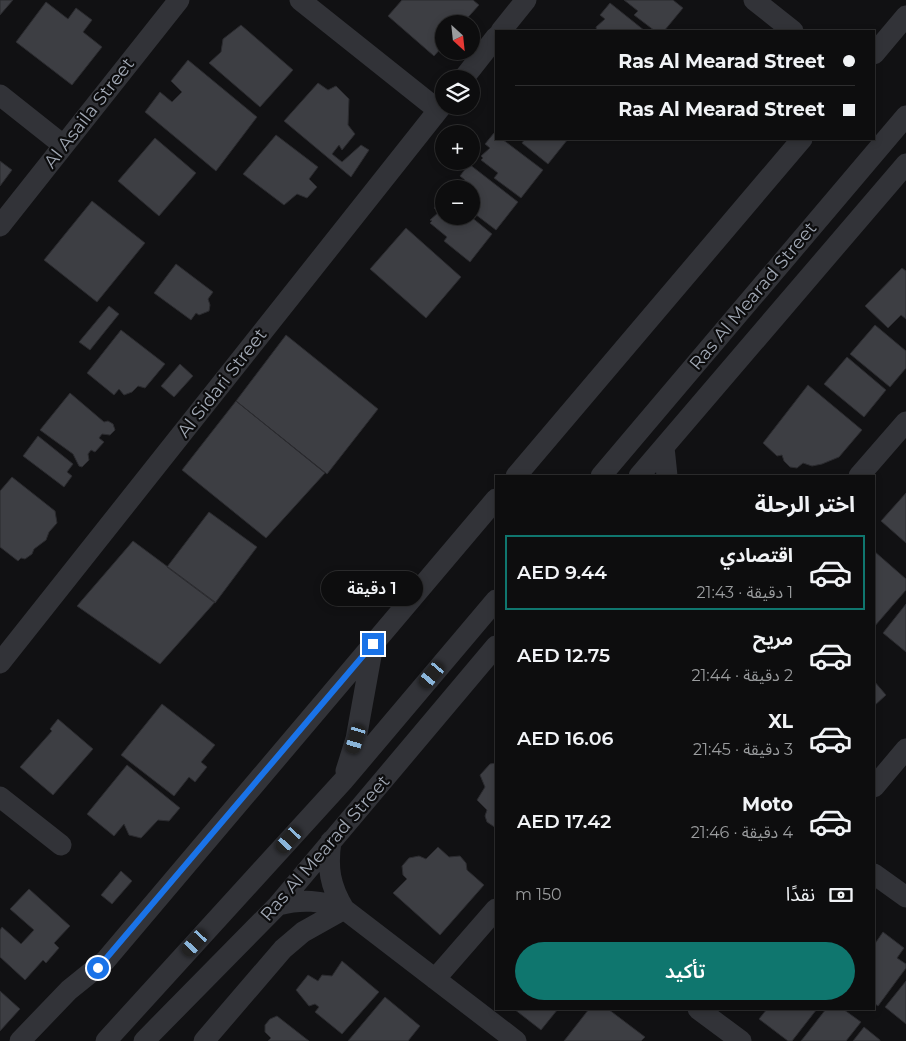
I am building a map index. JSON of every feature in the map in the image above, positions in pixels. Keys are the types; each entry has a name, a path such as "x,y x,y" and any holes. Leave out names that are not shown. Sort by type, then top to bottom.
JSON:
{"street":[{"name":"Al Asaila Street","path":"0,226 179,0"},
{"path":"300,0 435,102"},
{"path":"502,30 526,0"},
{"path":"754,0 792,30"},
{"path":"875,53 906,16"},
{"path":"470,70 495,38"},
{"path":"0,95 63,145"},
{"name":"Al Sidari Street","path":"0,663 435,115"},
{"name":"Ras Al Mearad Street","path":"602,475 906,116"},
{"path":"517,475 801,140"},
{"name":"Ras Al Mearad Street","path":"640,475 906,164"},
{"path":"860,475 906,422"},
{"path":"664,447 666,475"},
{"path":"20,1041 68,990 105,961 495,500"},
{"name":"Ras Al Mearad Street","path":"106,1041 343,781 495,601"},
{"path":"343,781 356,739 373,644"},
{"name":"Ras Al Mearad Street","path":"144,1041 278,905 495,647"},
{"path":"875,786 906,749"},
{"path":"0,797 61,845"},
{"path":"331,842 328,859 330,877 335,894 344,909 435,979 502,1037"},
{"path":"875,875 906,897"},
{"path":"278,905 294,901 311,900 344,909"},
{"name":"Ras Al Mearad Street","path":"204,1041 284,949 302,932 344,909"},
{"path":"435,979 495,910"},
{"path":"699,1010 741,1041"}],"building":[{"path":"0,0 13,0 0,15"},
{"path":"402,0 473,0 479,5 470,15 435,15 434,56 388,16"},
{"path":"624,0 673,0 683,8 665,30 654,30 634,15 638,11"},
{"path":"46,2 68,19 76,8 92,20 83,32 102,47 72,85 16,42"},
{"path":"610,3 644,30 597,30 596,27 605,19 600,15"},
{"path":"241,25 293,70 260,107 209,63 221,52 223,39"},
{"path":"188,60 257,117 216,171 145,112 160,92 172,102 182,92 171,81"},
{"path":"318,83 328,90 336,86 349,99 348,125 355,134 342,150 339,145 332,154 342,162 361,145 369,150 351,177 284,121"},
{"path":"494,133 495,140 503,140 543,170 521,198 494,178 498,173 481,160 483,158 481,156 490,148 485,144"},
{"path":"276,135 318,167 309,179 317,187 307,198 297,194 284,205 243,174"},
{"path":"155,138 196,173 159,216 118,181"},
{"path":"524,140 567,140 548,164 522,143"},
{"path":"0,161 12,170 0,186"},
{"path":"464,170 477,170 518,202 496,230 480,218 480,180 465,180 460,176"},
{"path":"92,201 145,243 97,302 44,260"},
{"path":"435,216 435,225 480,224 492,234 470,262 444,241 447,237 430,223 432,221 430,220"},
{"path":"406,228 461,277 426,318 370,269"},
{"path":"176,264 213,292 208,299 209,311 199,315 196,313 191,320 154,293"},
{"path":"902,268 906,271 906,319 901,315 888,328 865,306"},
{"path":"109,306 119,314 90,350 79,342"},
{"path":"875,325 906,351 906,368 890,387 850,354"},
{"path":"121,330 165,364 145,388 138,386 132,392 124,395 119,389 114,395 87,373"},
{"path":"286,335 378,409 327,474 236,401"},
{"path":"847,357 886,390 864,417 824,384"},
{"path":"180,364 193,376 174,397 161,386"},
{"path":"808,385 862,430 839,457 822,464 812,466 803,463 797,468 790,467 784,461 782,455 777,456 763,443"},
{"path":"70,393 104,422 108,421 113,424 115,430 110,435 102,434 99,438 104,442 95,452 91,450 88,454 89,460 82,467 79,466 73,454 40,430"},
{"path":"236,401 325,473 266,538 182,470"},
{"path":"38,436 73,464 67,472 72,476 64,487 23,456"},
{"path":"12,477 55,511 57,523 49,532 46,540 34,549 32,554 18,561 0,547 0,491"},
{"path":"906,493 906,543 881,521"},
{"path":"209,512 257,547 215,603 167,567"},
{"path":"133,541 215,602 160,664 77,606"},
{"path":"875,552 906,579 906,590 875,626"},
{"path":"906,604 906,652 883,633"},
{"path":"875,682 886,695 875,705"},
{"path":"162,704 215,745 201,762 207,767 195,782 189,777 174,796 121,755"},
{"path":"58,719 93,749 53,795 20,767 52,731 50,729"},
{"path":"495,763 495,827 487,822 485,816 487,810 477,800 485,787 480,775 490,764"},
{"path":"127,765 180,808 169,821 158,820 141,838 129,835 124,824 114,836 87,814"},
{"path":"438,847 449,857 460,856 466,863 467,870 484,885 440,935 393,893 407,879 403,875 402,866 409,858 419,856 426,859"},
{"path":"121,871 132,881 112,904 101,895"},
{"path":"29,889 70,926 54,943 59,948 46,963 43,960 25,980 0,957 0,930 2,927 21,944 34,930 10,909"},
{"path":"883,932 904,948 897,958 906,964 906,968 878,1006 875,1004 875,944"},
{"path":"342,961 379,992 342,1034 315,1012 319,1007 315,1004 309,1006 296,990 308,975 318,981 322,975 332,976"},
{"path":"906,981 906,1024 885,1007"},
{"path":"0,991 20,1009 0,1031"},
{"path":"385,997 420,1026 408,1041 348,1041"},
{"path":"515,1010 557,1010 541,1030"},
{"path":"588,1010 609,1010 645,1037 641,1041 564,1041"},
{"path":"766,1010 816,1010 792,1041 788,1041 759,1019"},
{"path":"825,1010 844,1010 861,1022 846,1041 801,1041"},
{"path":"277,1016 309,1041 268,1041 271,1038 265,1032 265,1025 270,1019"},
{"path":"864,1027 880,1040 880,1041 853,1041"}],"route":[{"path":"98,968 373,644"}]}
